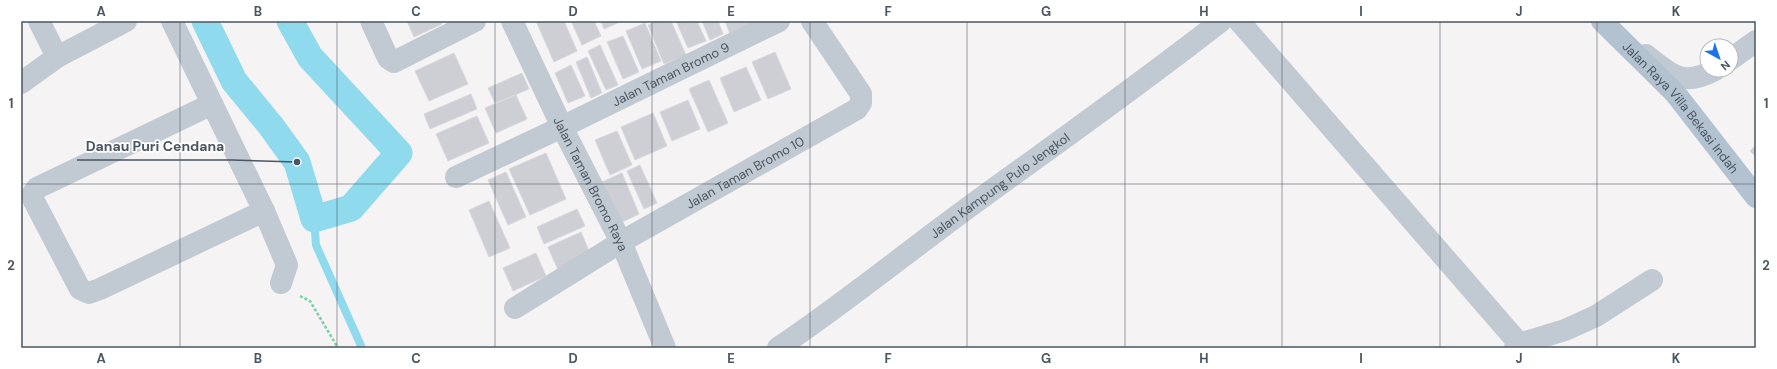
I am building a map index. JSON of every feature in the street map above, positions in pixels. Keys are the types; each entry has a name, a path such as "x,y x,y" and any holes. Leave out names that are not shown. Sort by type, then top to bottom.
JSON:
{"main road":[{"name":"Jalan Raya Villa Bekasi Indah","path":"1603,21 1675,93 1756,197"}],"street":[{"path":"39,21 57,57"},
{"path":"21,83 57,57 126,21"},
{"path":"172,21 264,211 287,265 281,283"},
{"path":"371,21 388,58 394,62 475,21"},
{"name":"Jalan Taman Bromo Raya","path":"512,21 562,127 621,242 665,348"},
{"name":"Jalan Taman Bromo 9","path":"456,177 779,21"},
{"name":"Jalan Taman Bromo 10","path":"516,308 621,242 857,109 862,98 812,21"},
{"name":"Jalan Kampung Pulo Jengkol","path":"778,348 830,313 979,200 1085,125 1221,21"},
{"path":"1239,21 1519,347 1565,330 1596,316 1652,280"},
{"path":"1603,21 1662,68 1684,80 1699,78"},
{"path":"1739,54 1756,42"},
{"path":"212,104 37,188 32,195 34,202 80,289 89,293 264,211"}],"path":[{"path":"281,283 284,290 310,301 338,348"}],"building":[{"path":"407,21 440,21 442,24 414,37"},
{"path":"536,21 564,21 577,51 554,62"},
{"path":"571,21 594,21 601,36 582,45"},
{"path":"601,21 622,21 604,29"},
{"path":"658,21 671,21 686,55 664,64 648,25"},
{"path":"676,21 697,21 706,41 688,48"},
{"path":"702,21 718,21 723,34 710,40"},
{"path":"725,21 753,21 754,24 730,34"},
{"path":"645,23 661,61 642,69 626,31"},
{"path":"623,36 639,72 623,79 607,42"},
{"path":"600,45 618,85 606,90 588,51"},
{"path":"775,52 791,89 768,99 752,62"},
{"path":"454,53 468,84 429,101 415,71"},
{"path":"587,57 602,93 591,98 576,62"},
{"path":"571,65 585,96 568,103 555,73"},
{"path":"746,67 761,100 734,112 720,78"},
{"path":"522,73 529,89 495,103 488,88"},
{"path":"709,80 728,123 708,132 689,89"},
{"path":"471,94 477,109 430,129 424,114"},
{"path":"516,95 527,119 496,133 485,108"},
{"path":"688,100 700,129 672,141 660,112"},
{"path":"653,113 667,146 635,160 621,127"},
{"path":"477,116 489,143 448,161 436,134"},
{"path":"617,131 632,165 610,175 595,140"},
{"path":"1756,145 1756,157 1750,151"},
{"path":"546,153 566,199 530,215 509,169"},
{"path":"640,165 657,203 644,209 627,171"},
{"path":"506,172 526,217 508,225 488,180"},
{"path":"622,173 639,214 620,223 602,182"},
{"path":"489,201 510,248 489,257 469,210"},
{"path":"577,209 585,226 544,244 537,227"},
{"path":"581,232 591,256 558,270 548,247"},
{"path":"536,253 546,276 513,291 503,268"}],"waterway":[{"path":"205,21 234,81 271,126 297,162 314,219 351,208 399,153 310,57 290,21"},
{"path":"362,348 316,245 314,219 351,208 375,181"}],"place":[{"name":"Danau Puri Cendana","path":"297,162"}]}
